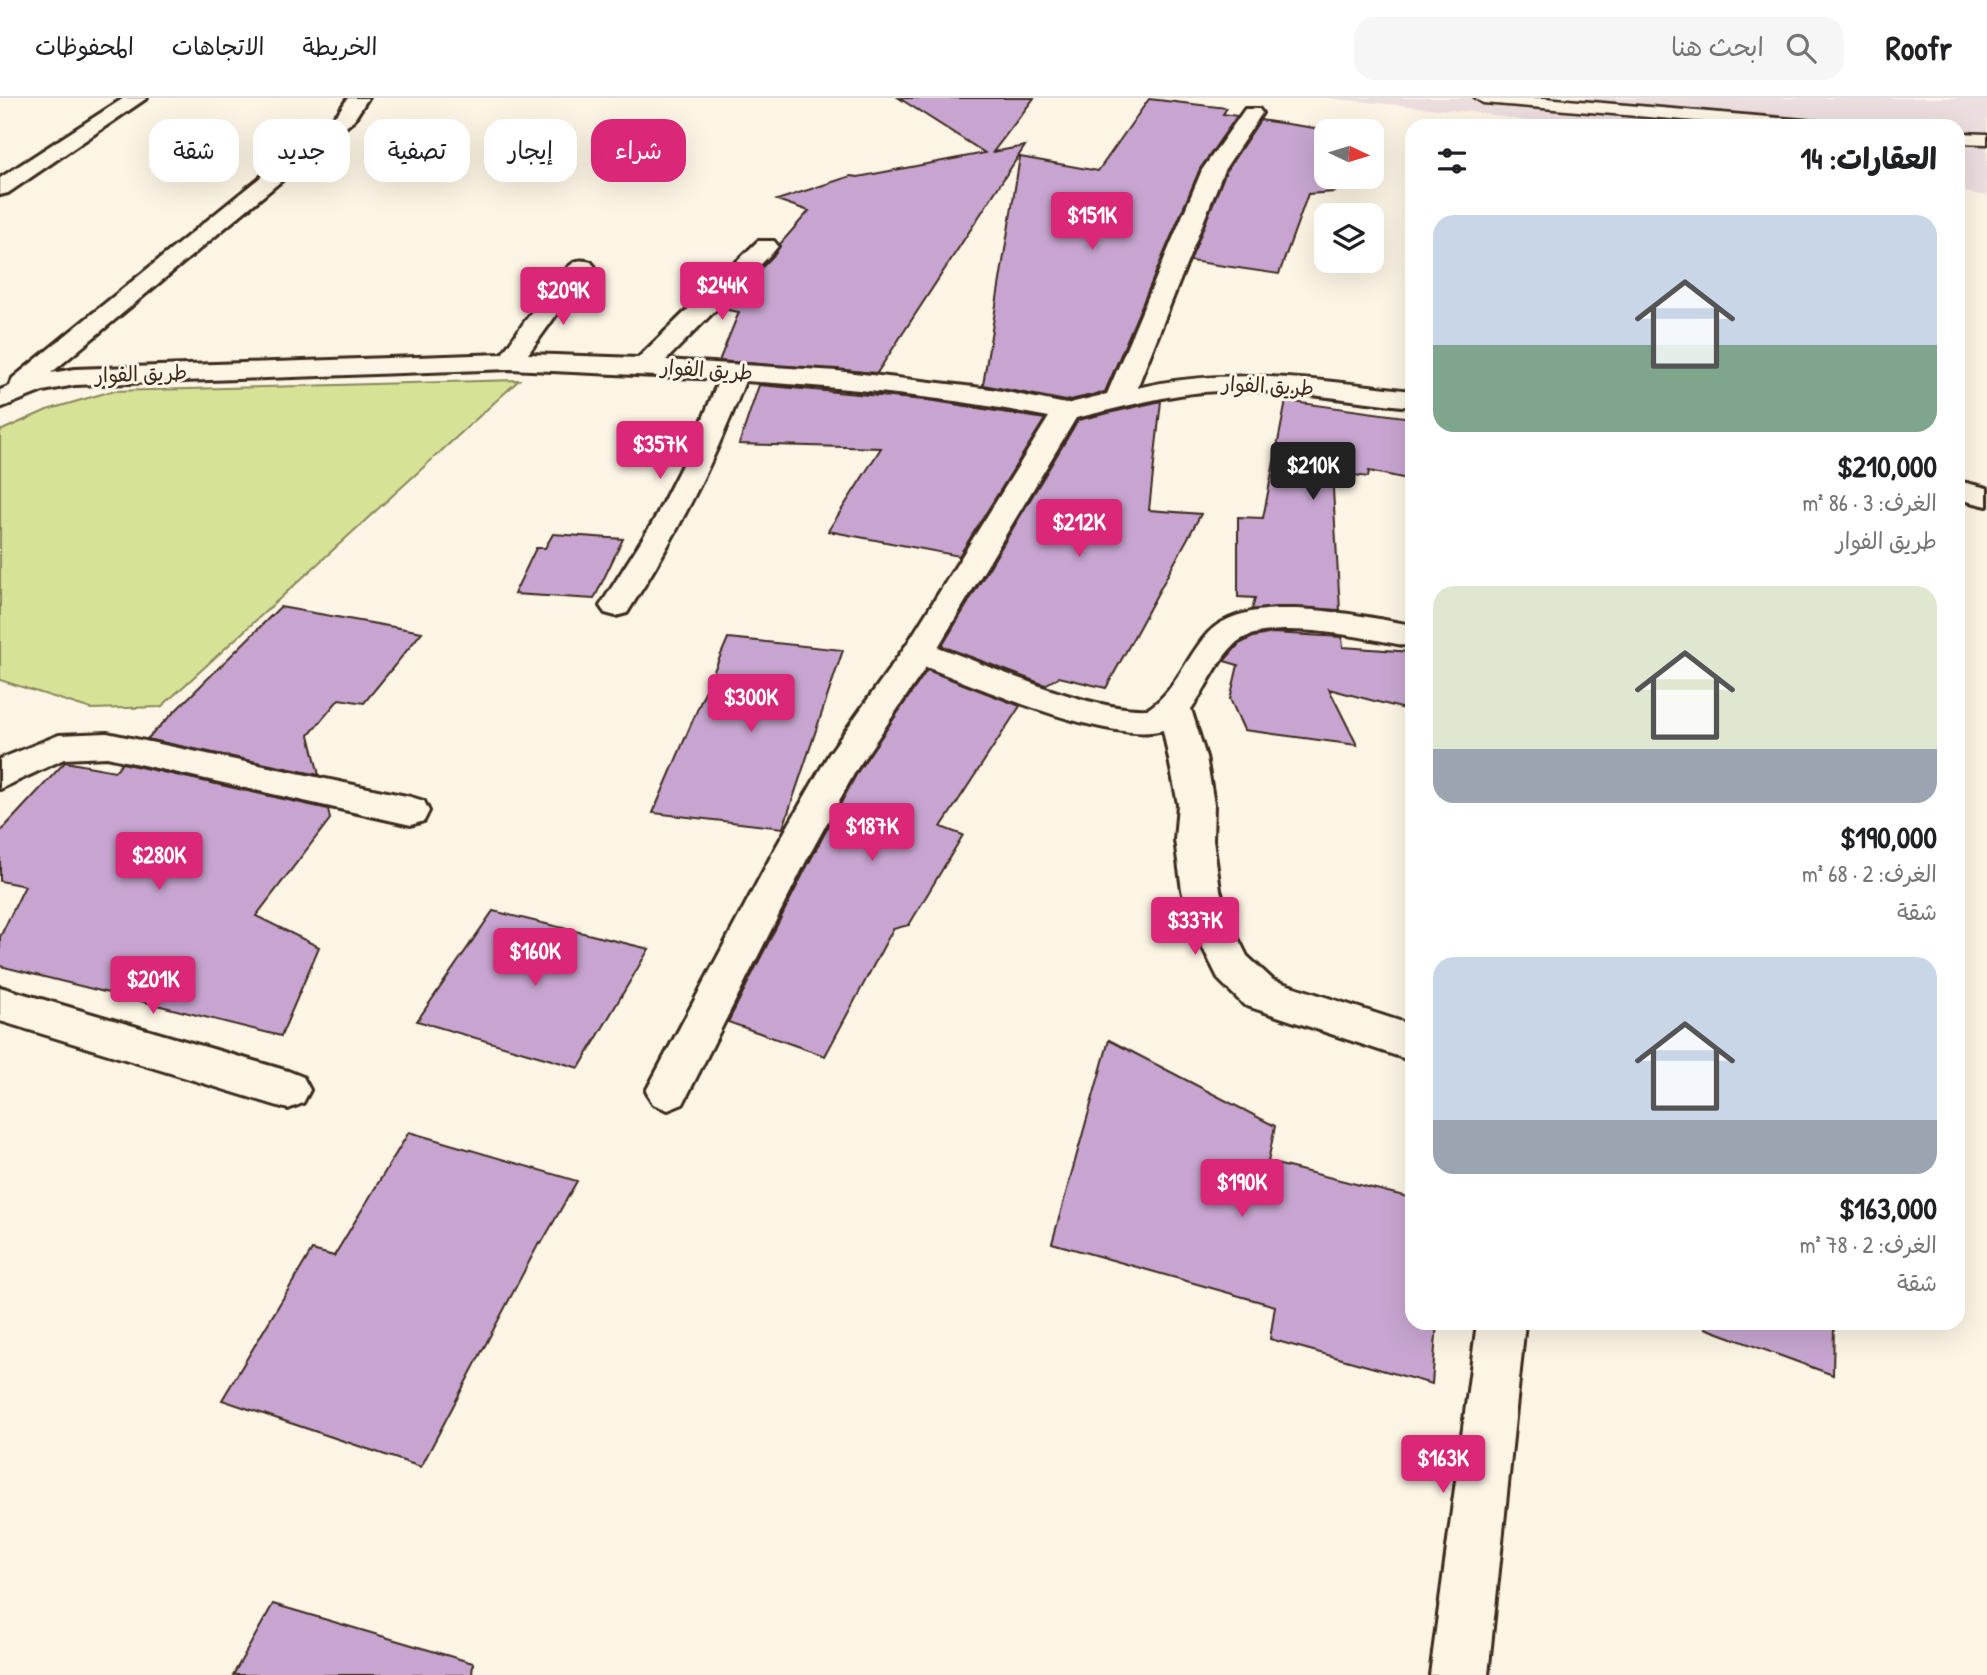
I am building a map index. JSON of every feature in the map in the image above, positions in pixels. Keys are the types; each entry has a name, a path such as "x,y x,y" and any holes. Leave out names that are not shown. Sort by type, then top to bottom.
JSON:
{"street":[{"path":"0,188 137,98"},
{"path":"4,397 286,168 346,117 358,98"},
{"path":"1119,398 1213,170 1252,113"},
{"path":"645,366 766,246"},
{"path":"510,361 558,295 583,267"},
{"name":"طريق الفوار","path":"4,397 52,380 75,377 510,361 645,366 881,383 991,397 1066,411 1185,386 1274,383 1405,398"},
{"path":"616,606 668,522 708,441 735,372"},
{"path":"668,1091 842,763 919,652 1066,411"},
{"path":"1965,492 1987,497"},
{"path":"919,652 1081,709 1127,722 1153,721 1174,709 1212,649 1235,628 1258,622 1300,622 1350,625 1405,635"},
{"path":"1174,709 1188,757 1196,804 1194,840 1200,890 1210,922 1233,968 1259,993 1405,1041"},
{"path":"0,776 59,747 107,745 411,811"},
{"path":"0,1003 288,1090"},
{"path":"1459,1675 1500,1330"}],"lane":[{"path":"1483,98 1733,119"}],"shaded area":[{"path":"1326,98 1987,98 1987,196 1965,192 1965,119 1514,119 1481,113"}],"green space":[{"path":"519,380 161,707 91,709 0,680 0,431 47,410 112,391"}],"building":[{"path":"899,98 1034,98 993,152 1025,146 877,373 719,361 739,312 722,309 776,253 780,244 809,211 777,200 851,176 858,177 985,153"},
{"path":"1149,99 1227,108 1223,114 1237,116 1200,169 1105,392 1066,401 983,385 1020,157 1098,171"},
{"path":"1260,120 1314,128 1314,189 1337,189 1335,192 1308,194 1279,274 1190,261 1226,171"},
{"path":"759,385 935,401 1045,419 959,556 828,531 881,448 739,444"},
{"path":"1161,401 1149,510 1201,514 1106,688 1059,677 1045,685 942,646 1078,420"},
{"path":"1286,401 1405,417 1405,479 1369,471 1368,477 1332,472 1340,610 1277,607 1252,610 1255,598 1238,597 1238,517 1263,518"},
{"path":"553,534 623,539 594,599 514,594 536,548 545,548"},
{"path":"280,607 422,632 364,703 339,699 309,735 319,775 147,739"},
{"path":"1273,633 1342,637 1343,647 1405,651 1405,709 1329,689 1357,745 1244,730 1230,699 1238,665 1224,661 1239,644 1253,637"},
{"path":"728,638 843,650 783,828 653,813"},
{"path":"927,670 1020,706 941,827 963,835 909,925 893,929 825,1056 728,1022 858,771"},
{"path":"65,762 115,771 122,763 328,809 330,819 256,916 319,947 281,1036 0,966 0,937 25,886 0,881 0,832"},
{"path":"493,911 649,949 579,1068 417,1021"},
{"path":"1109,1040 1275,1126 1268,1162 1405,1196 1405,1330 1436,1330 1432,1384 1270,1339 1275,1306 1052,1243"},
{"path":"409,1132 577,1181 541,1244 539,1243 421,1467 222,1400 312,1250 334,1256"},
{"path":"1710,1330 1834,1330 1833,1375"},
{"path":"273,1604 473,1663 472,1675 233,1675"}]}
